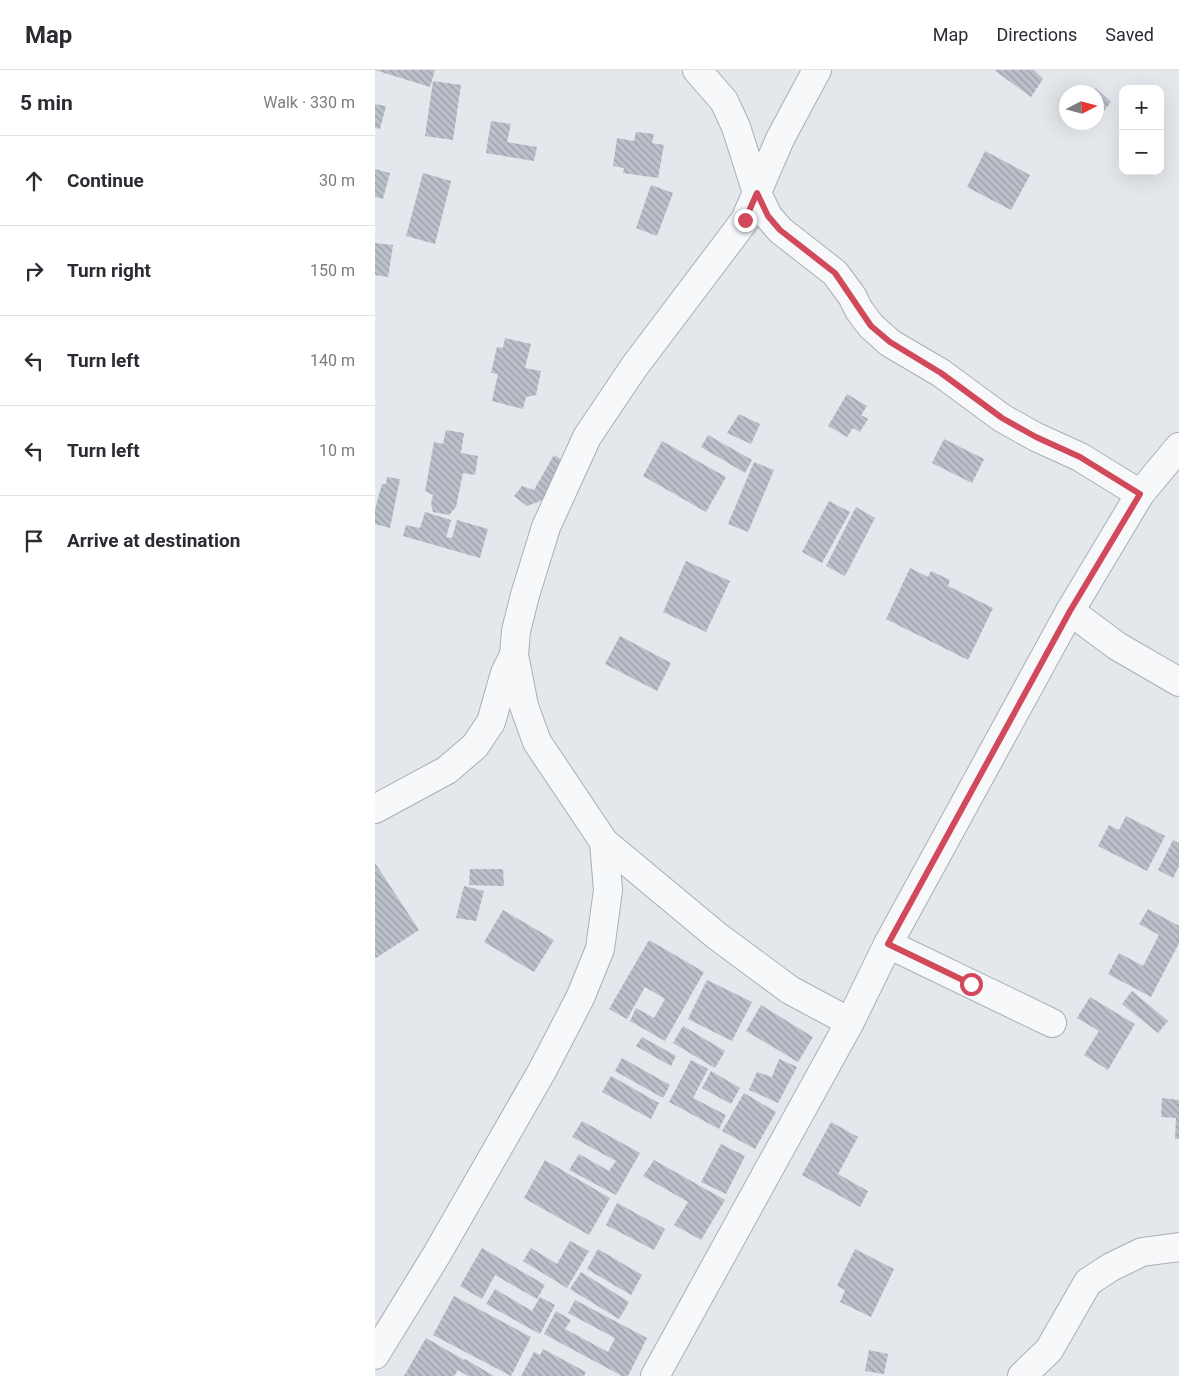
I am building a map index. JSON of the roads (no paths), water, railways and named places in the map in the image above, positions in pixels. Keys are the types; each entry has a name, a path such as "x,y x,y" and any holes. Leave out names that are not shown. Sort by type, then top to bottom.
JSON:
{"street":[{"path":"697,70 724,101 736,127 757,193 768,216 780,230 835,273 871,326 890,342 941,373 1002,418 1036,437 1080,457 1140,494"},
{"path":"817,70 780,139 745,220 634,367 587,438 545,527 516,631 514,655 524,706 537,742 605,842 717,936 790,990 850,1022"},
{"path":"655,1376 850,1022 888,944 1070,611 1140,494 1179,448"},
{"path":"1070,611 1117,646 1179,682"},
{"path":"375,809 447,770 475,746 491,722 505,673 514,655"},
{"path":"375,1355 437,1254 542,1071 580,998 600,949 608,890 605,842"},
{"path":"888,944 1052,1023"},
{"path":"1022,1376 1049,1350 1087,1282 1111,1267 1142,1252 1179,1246"}]}
